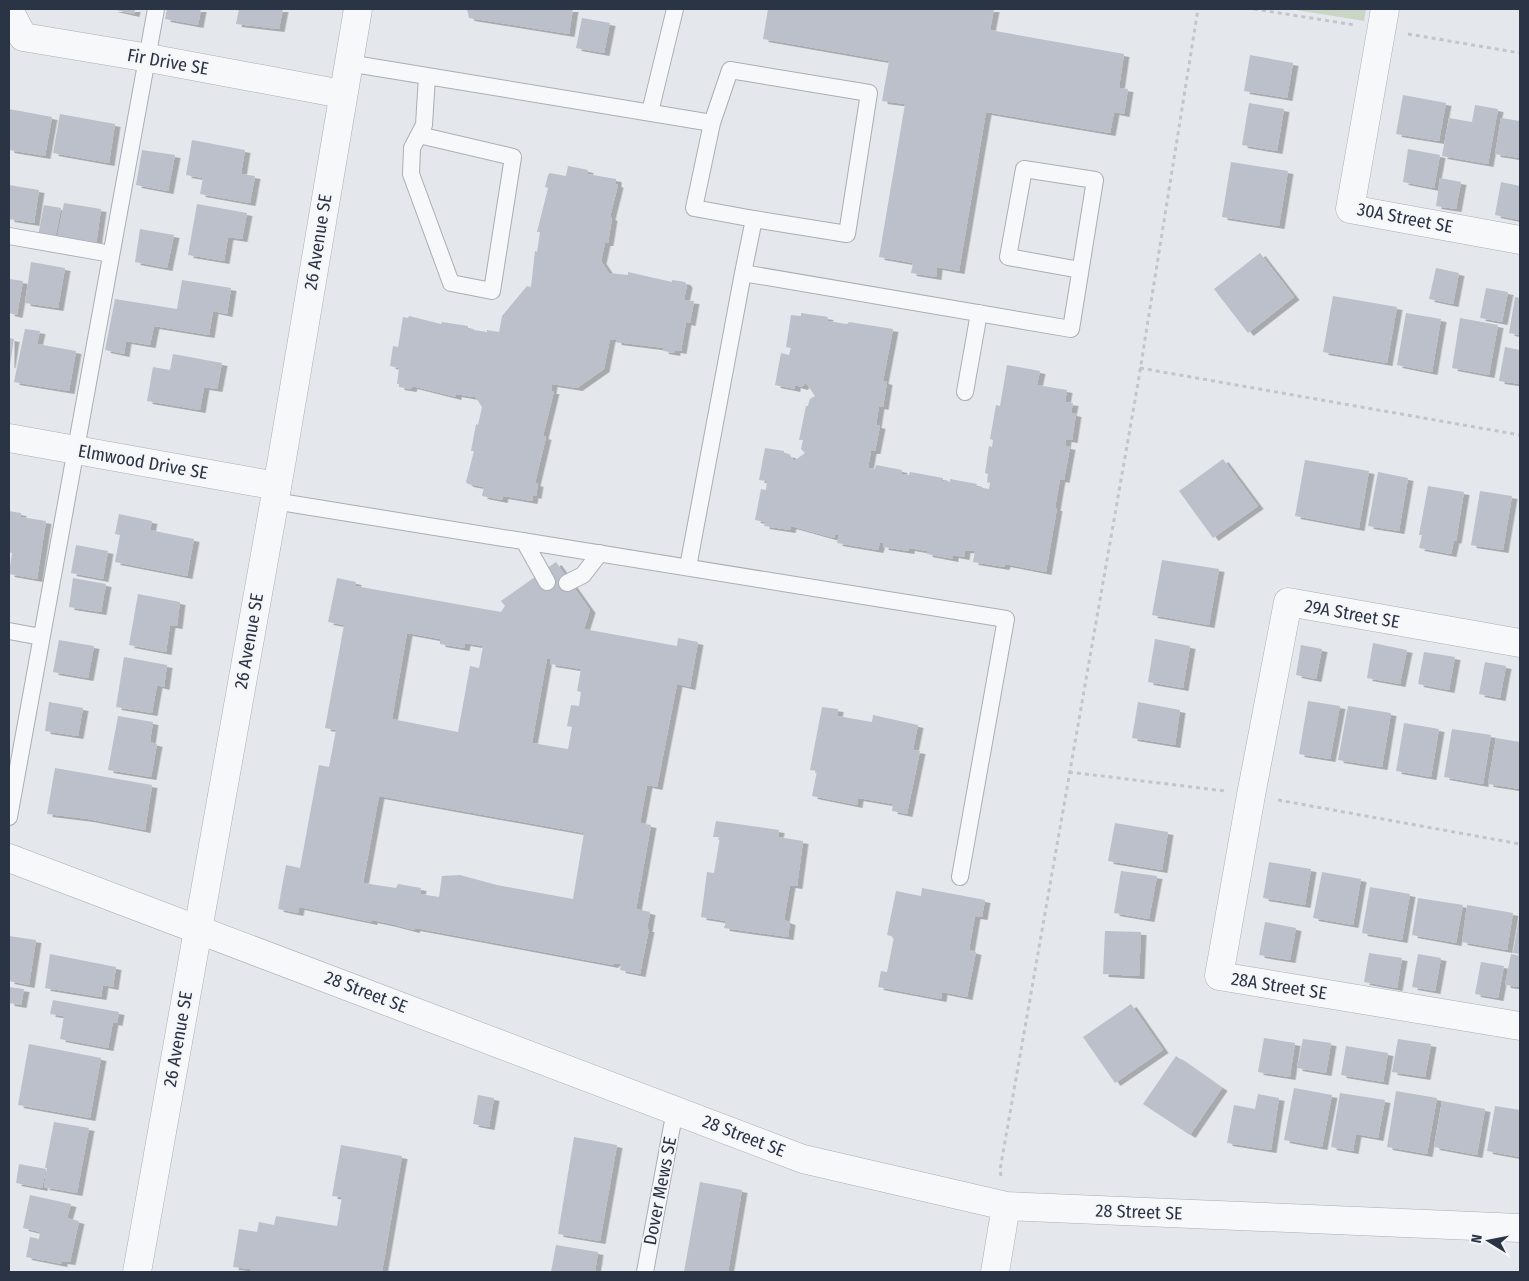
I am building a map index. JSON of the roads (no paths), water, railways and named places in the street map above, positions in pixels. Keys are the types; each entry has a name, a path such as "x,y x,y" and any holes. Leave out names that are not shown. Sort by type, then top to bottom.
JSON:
{"street":[{"name":"26 Avenue SE","path":"137,1272 197,927 276,494 342,94 358,9"},
{"name":"Fir Drive SE","path":"9,10 23,38 149,58 342,94"},
{"name":"30A Street SE","path":"1383,19 1350,210 1520,240"},
{"name":"Elmwood Drive SE","path":"9,438 74,449 276,494"},
{"name":"29A Street SE","path":"1251,794 1288,602 1520,643"},
{"name":"28A Street SE","path":"1251,794 1219,976 1520,1026"},
{"name":"28 Street SE","path":"9,858 197,927 803,1158 1006,1206 1520,1228"},
{"path":"995,1272 1006,1206"}],"lane":[{"path":"9,817 74,449 149,58 156,9"},
{"path":"650,112 675,9"},
{"path":"348,63 712,123"},
{"path":"730,70 869,93 847,234 754,219 694,208 712,123 730,70"},
{"path":"419,135 513,157 492,291 451,284 411,174 412,148 424,125 427,76"},
{"path":"743,273 1071,329 1095,180 1024,169 1008,257 1080,270"},
{"path":"688,567 754,219"},
{"path":"9,236 111,254"},
{"path":"965,392 979,313"},
{"path":"276,494 524,541 1006,619 960,877"},
{"path":"524,541 547,582"},
{"path":"567,583 583,575 600,553"},
{"path":"9,631 40,637"},
{"name":"Dover Mews SE","path":"645,1272 675,1110"}]}
